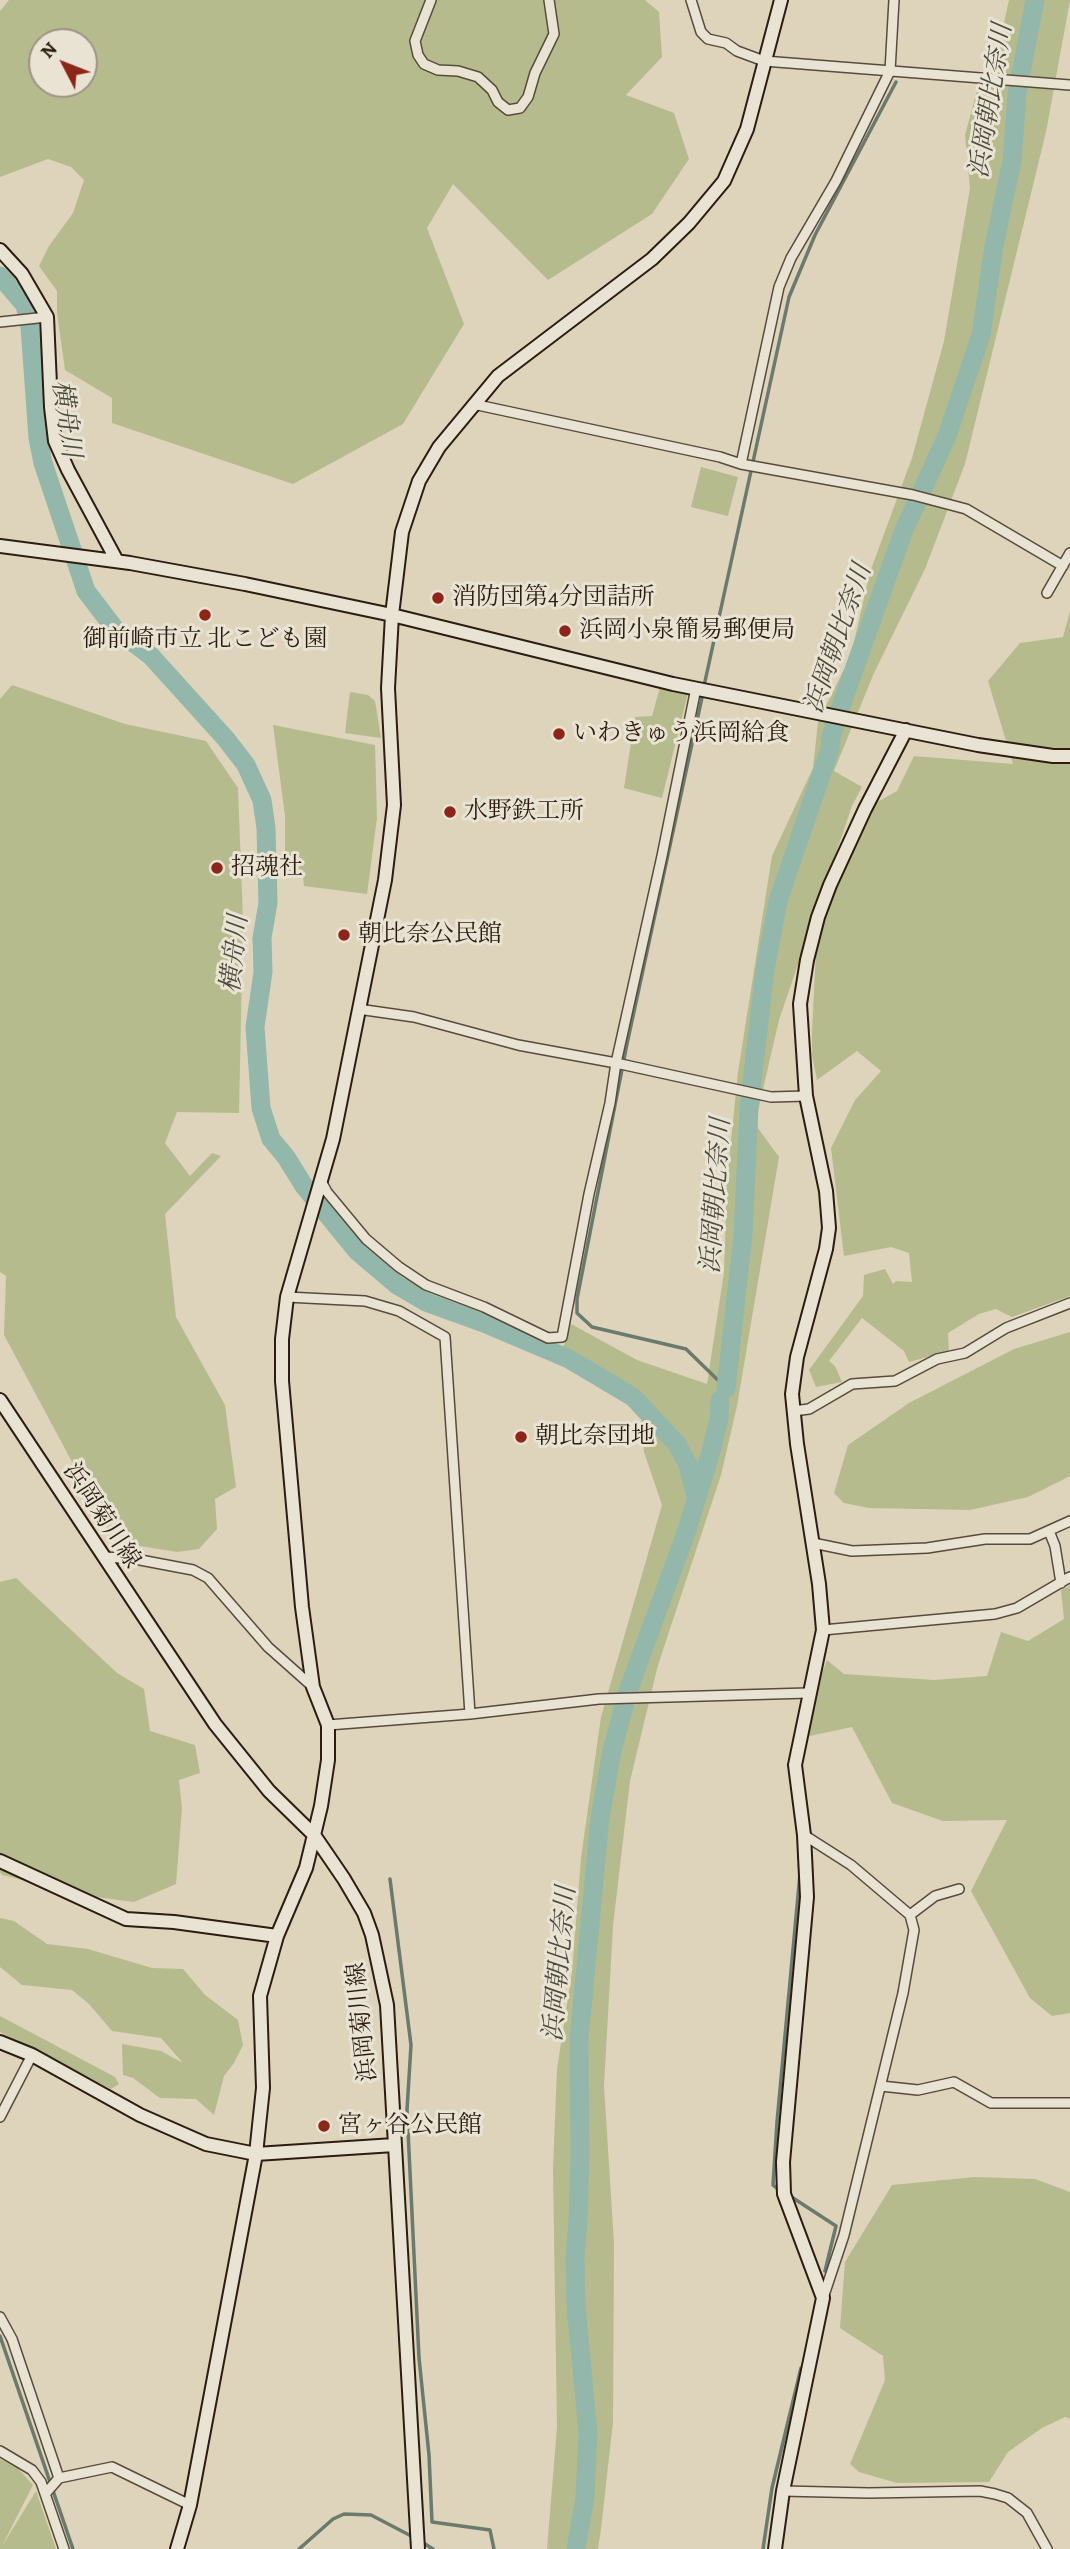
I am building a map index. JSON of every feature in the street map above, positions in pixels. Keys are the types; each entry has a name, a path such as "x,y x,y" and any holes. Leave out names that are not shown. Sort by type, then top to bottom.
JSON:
{"street":[{"path":"431,0 415,41 418,55 424,64 438,70 458,71 478,77 508,110 520,108 528,97 554,34 549,0"},
{"path":"691,0 701,32 708,39 726,43 737,51 764,61 1070,85"},
{"path":"177,2549 190,2505 256,2154 263,2088 260,1996 277,1936 306,1868 328,1760 328,1725 313,1687 302,1607 282,1381 282,1339 287,1297 332,1139 385,880 394,805 388,688 391,615 402,532 419,481 439,446 472,404 498,376 652,259 689,223 724,181 747,129 780,0"},
{"path":"741,464 779,287 791,258 854,145 890,71 894,0"},
{"path":"0,250 22,274 47,317 55,441 117,561"},
{"path":"3,322 47,317"},
{"path":"472,404 720,457 741,464 913,495 966,509 1063,566"},
{"path":"0,546 195,574 391,615 702,690 978,745 1070,756"},
{"path":"1047,593 1070,553"},
{"path":"321,1181 366,1239 426,1285 484,1307 548,1338 562,1337 616,1063 702,690"},
{"path":"823,2298 788,2204 784,2181 784,2148 807,1897 804,1835 794,1765 823,1630 820,1584 792,1394 797,1357 826,1249 829,1228 826,1191 806,1096 800,1004 818,917 865,809 906,730"},
{"path":"358,1009 414,1017 518,1045 738,1088 771,1097 806,1096"},
{"path":"287,1297 365,1301 399,1311 445,1337 470,1714"},
{"path":"793,1411 809,1409 852,1384 895,1381 937,1359 965,1353 1006,1328 1070,1303"},
{"name":"浜岡菊川線","path":"0,1400 215,1724 269,1791 314,1835 344,1879 372,1935 387,2005 418,2549"},
{"path":"813,1543 852,1551 927,1548 985,1539 1030,1539 1070,1521"},
{"path":"823,1630 995,1614 1017,1608 1065,1580 1049,1531"},
{"path":"104,1557 135,1559 193,1570 208,1578 268,1647 313,1687"},
{"path":"328,1725 470,1714 599,1699 808,1693"},
{"path":"775,2549 783,2491 823,2298 844,2235 881,2085 914,1930 910,1915 851,1865 804,1835"},
{"path":"0,1861 126,1919 174,1922 277,1936"},
{"path":"910,1915 935,1896 959,1889"},
{"path":"0,2042 32,2055 141,2115 206,2144 256,2154 394,2145"},
{"path":"0,2117 32,2055"},
{"path":"881,2085 918,2090 954,2082 991,2102 1070,2103"},
{"path":"0,2317 12,2339 59,2478"},
{"path":"0,2451 32,2470 41,2482 64,2549"},
{"path":"46,2493 59,2478 112,2467 190,2505"},
{"path":"783,2491 980,2491 995,2494 1008,2498 1027,2513 1047,2549"}],"green space":[{"path":"9,0 645,0 659,12 662,57 626,95 674,113 689,159 652,214 548,280 453,184 427,228 464,324 403,424 293,484 112,423 112,398 65,370 57,313 57,291 39,266 49,246 73,213 84,180 71,167 48,159 0,177 0,11"},
{"path":"1009,0 1070,0 1046,132 965,464 925,569 874,673 834,771 862,787 852,806 779,1020 755,1124 779,1157 737,1406 721,1475 658,1665 630,1781 613,1926 604,2086 614,2243 613,2422 601,2529 598,2549 547,2549 557,2427 553,2169 557,2069 572,1972 581,1858 601,1717 662,1505 644,1452 640,1409 562,1351 571,1324 637,1360 707,1384 724,1272 727,1180 738,1072 772,856 813,768 818,722 851,655 870,572 912,458 944,341 970,188 965,135 979,83 1001,36"},
{"path":"701,467 738,477 728,516 691,507"},
{"path":"1070,611 1070,1296 1012,1317 996,1309 979,1314 948,1333 949,1351 909,1362 904,1351 862,1318 829,1361 835,1366 842,1382 816,1387 809,1370 863,1296 864,1275 885,1269 893,1284 896,1281 912,1282 909,1253 891,1247 844,1256 831,1148 855,1100 881,1071 857,1051 817,1080 812,1055 816,951 834,888 865,809 897,791 914,756 1013,764 988,681 1020,643 1063,637"},
{"path":"12,685 125,724 206,741 238,788 243,921 239,1113 177,1112 165,1143 190,1176 212,1153 221,1156 165,1214 176,1317 225,1405 236,1487 215,1499 217,1529 199,1549 177,1552 115,1542 4,1335 6,1276 0,1272 0,699"},
{"path":"660,687 688,693 662,798 624,788 635,717 652,716"},
{"path":"350,692 368,695 375,701 381,738 345,733"},
{"path":"273,725 375,745 377,818 367,894 304,886 303,877 285,870 285,816"},
{"path":"1070,1332 1070,1476 1028,1497 970,1510 869,1508 844,1503 834,1493 848,1445 909,1403 1014,1349"},
{"path":"16,1578 117,1673 144,1689 150,1731 195,1745 200,1773 179,1780 182,1808 176,1884 134,1902 89,1896 2,1875 0,1872 0,1582"},
{"path":"1070,1586 1070,2013 1052,2016 1030,1998 971,1891 1007,1820 943,1821 892,1803 852,1727 805,1737 813,1697 827,1660 844,1674 934,1680 987,1676 1001,1632 1028,1641 1064,1619 1061,1590"},
{"path":"0,1918 14,1921 47,1944 88,1949 152,1968 183,1969 205,1995 238,2020 243,2045 224,2076 214,2115 196,2099 160,2098 133,2078 123,2075 122,2044 161,2051 183,2063 161,2038 112,2031 89,2004 72,1990 22,1985 0,1967"},
{"path":"0,2016 115,2077 119,2084 111,2089 0,2032"},
{"path":"975,2177 1035,2179 1070,2192 1070,2419 1065,2417 1042,2428 1008,2452 989,2482 897,2483 859,2472 850,2464 885,2380 883,2356 840,2328 845,2262 892,2185"},
{"path":"0,2459 14,2464 33,2485 2,2546 36,2491 56,2549 0,2549"}],"waterway":[{"name":"浜岡朝比奈川","path":"726,1388 743,1235 749,1108 765,970 778,901 830,749 831,737 845,695 904,530 947,436 981,335 994,246 1012,161 1017,94 1035,0"},
{"path":"704,686 789,297 815,235 896,82"},
{"name":"横舟川","path":"0,276 25,305 30,327 38,438 43,463 86,591 115,629 151,656 226,739 246,765 262,800 266,828 268,903 262,938 263,972 255,1027 261,1108 271,1139 304,1186 357,1251 397,1285 426,1302 569,1359 633,1397 677,1444 688,1465 696,1497"},
{"path":"703,693 627,1044 577,1299 577,1313 592,1327 686,1349 726,1388 720,1400"},
{"name":"浜岡朝比奈川","path":"576,2549 585,2497 588,2433 576,2306 575,2257 580,2158 579,2039 600,1818 612,1751 628,1691 686,1533 710,1455 719,1419 720,1400"},
{"path":"780,2191 773,2185 800,1874"},
{"path":"390,1879 411,2045 407,2110 419,2358 429,2455 432,2522 490,2530 494,2549"},
{"path":"790,2196 836,2226 825,2271"},
{"path":"0,2336 73,2549"},
{"path":"763,2549 772,2488 801,2368"},
{"path":"299,2549 333,2519 344,2514 371,2515 415,2538"},
{"path":"422,2542 433,2549"}],"place":[{"name":"消防団第4分団詰所","path":"438,598"},
{"name":"御前崎市立 北こども園","path":"205,615"},
{"name":"浜岡小泉簡易郵便局","path":"565,631"},
{"name":"いわきゅう浜岡給食","path":"559,734"},
{"name":"水野鉄工所","path":"450,812"},
{"name":"招魂社","path":"217,868"},
{"name":"朝比奈公民館","path":"344,935"},
{"name":"朝比奈団地","path":"521,1437"},
{"name":"宮ヶ谷公民館","path":"324,2126"}]}
